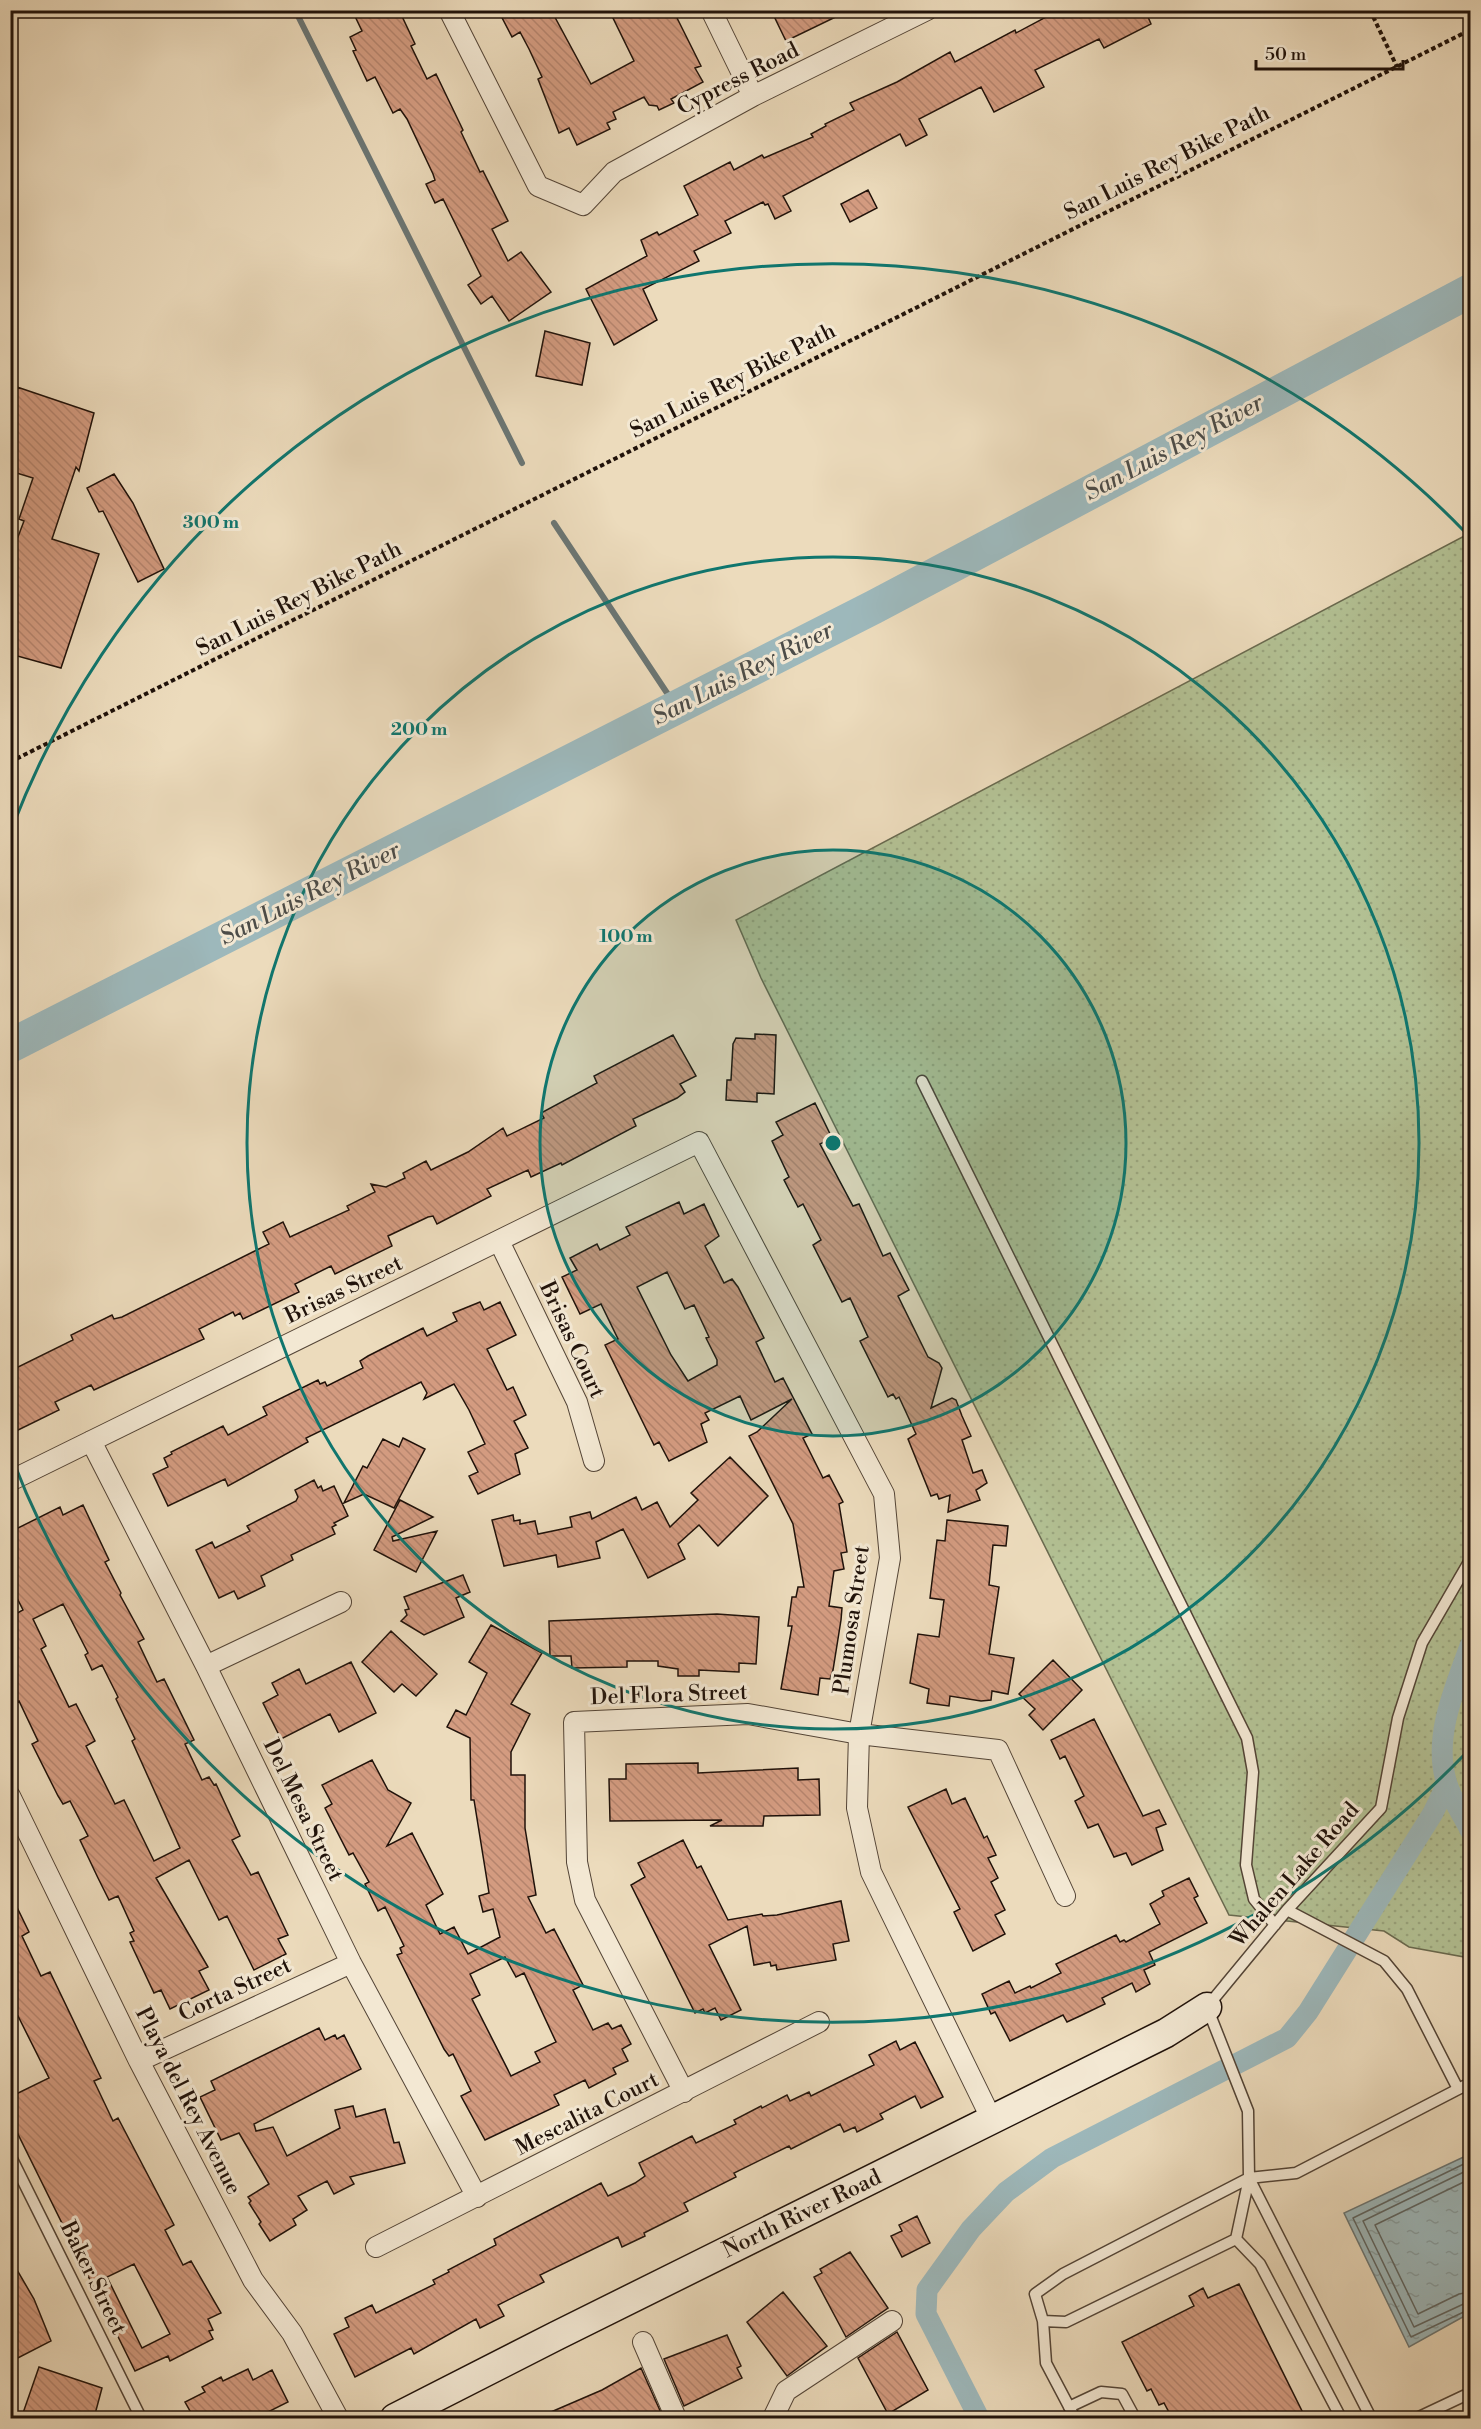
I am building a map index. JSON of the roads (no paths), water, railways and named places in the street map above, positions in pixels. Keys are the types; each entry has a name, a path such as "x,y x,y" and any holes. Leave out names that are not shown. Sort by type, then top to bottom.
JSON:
{"street":[{"name":"Cypress Road","path":"449,10 538,186 583,205 614,172 753,96 927,10"},
{"path":"711,10 753,96"},
{"name":"Brisas Street","path":"10,1481 699,1142"},
{"name":"Plumosa Street","path":"699,1142 884,1494 890,1558 860,1734 857,1808 871,1872 992,2120"},
{"name":"Brisas Court","path":"499,1241 577,1402 594,1461"},
{"name":"Del Mesa Street","path":"91,1441 206,1666 351,1963 477,2197"},
{"path":"206,1666 341,1602"},
{"name":"Del Flora Street","path":"684,2092 585,1899 577,1862 574,1722 748,1714 860,1734 998,1750 1065,1896"},
{"name":"Playa del Rey Avenue","path":"10,1796 139,2061 253,2280 292,2333 338,2418"},
{"name":"Corta Street","path":"139,2061 351,1963"},
{"name":"North River Road","path":"395,2418 1167,2033 1207,2007"},
{"name":"Mescalita Court","path":"376,2247 819,2022"},
{"path":"773,2418 786,2391 892,2321"},
{"path":"643,2342 676,2418"}],"lane":[{"path":"922,1081 1247,1738 1253,1772 1246,1865 1254,1899 1275,1925"},
{"name":"Whalen Lake Road","path":"1207,2007 1287,1910 1381,1808 1398,1718 1422,1644 1470,1560"},
{"path":"1287,1910 1384,1961 1407,1989 1458,2089"},
{"path":"1207,2007 1248,2111 1249,2178 1236,2239"},
{"path":"1075,2418 1046,2363 1043,2322 1035,2294 1063,2274 1249,2178 1296,2173 1470,2083"},
{"name":"Baker Street","path":"10,2155 141,2418"},
{"path":"1249,2178 1371,2418"},
{"path":"1043,2322 1066,2322 1236,2239"},
{"path":"1236,2239 1260,2264 1341,2418"},
{"path":"1069,2407 1101,2392 1122,2394 1135,2418"},
{"path":"1417,2418 1470,2393"}],"water":[{"path":"1470,2154 1470,2313 1409,2347 1344,2213"}],"waterway":[{"path":"295,10 522,463"},
{"name":"San Luis Rey River","path":"10,1046 874,607 1470,291"},
{"path":"554,523 677,708"},
{"path":"1470,1646 1447,1714 1442,1749 1447,1784 1470,1830"},
{"path":"979,2418 926,2314 927,2290 971,2229 1006,2192 1052,2158 1287,2038 1308,2012 1433,1813 1447,1784"}]}
